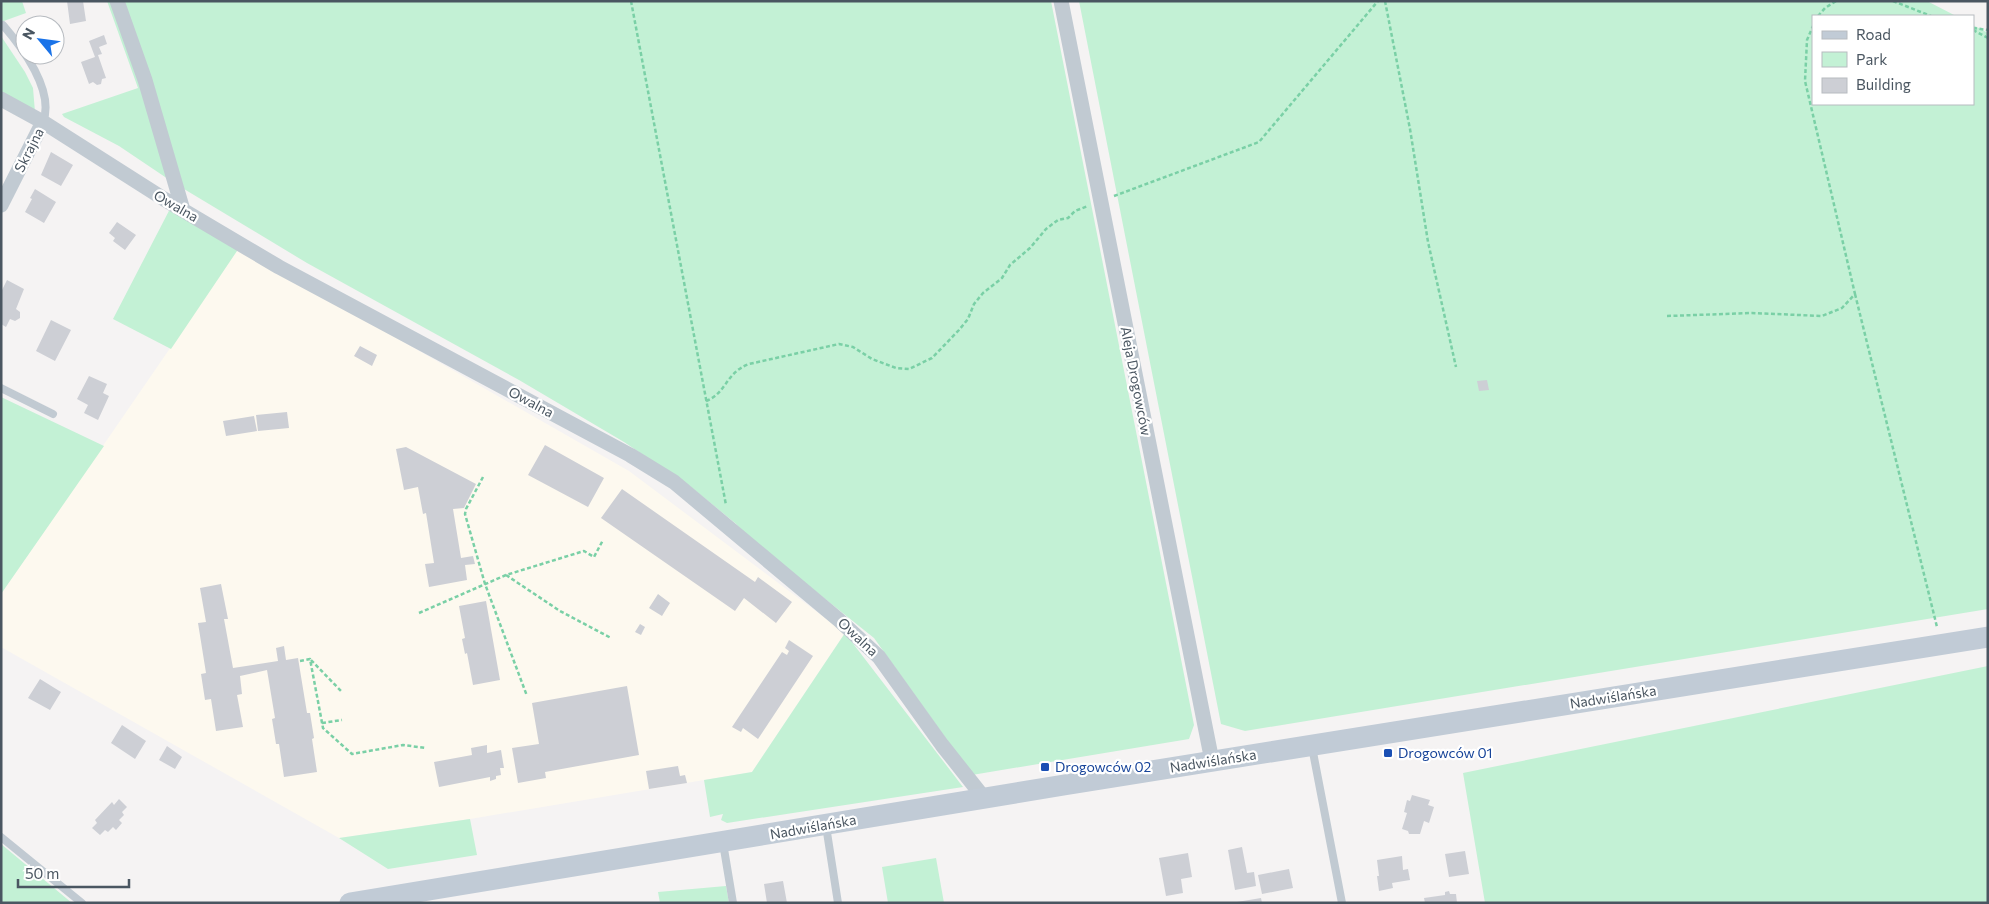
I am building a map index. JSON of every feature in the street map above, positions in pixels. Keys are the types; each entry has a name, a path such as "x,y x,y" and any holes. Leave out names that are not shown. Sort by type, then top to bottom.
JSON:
{"main road":[{"name":"Nadwiślańska","path":"350,903 984,798 1988,637"}],"street":[{"path":"117,1 145,80 183,210"},
{"name":"Aleja Drogowców","path":"1061,1 1212,761"},
{"name":"Owalna","path":"1,99 43,122 183,210 280,267 630,455 674,482 839,620 879,657 942,745 984,798"},
{"name":"Skrajna","path":"1,205 43,122"}],"lane":[{"path":"3,25 16,40 40,81 47,113 43,122"},
{"path":"1,388 53,414"},
{"path":"1312,745 1342,903"},
{"path":"826,825 838,903"},
{"path":"1,837 82,903"},
{"path":"723,842 733,903"}],"path":[{"path":"631,1 730,529"},
{"path":"706,401 714,398 738,368 824,346 839,344 853,347 872,359 896,368 909,370 932,358 968,319 974,304 979,298 1002,278 1010,265 1030,248 1046,229 1058,220 1068,218 1074,211 1258,142 1378,1"},
{"path":"1385,1 1410,129 1428,242 1456,367"},
{"path":"1819,15 1825,8 1836,1"},
{"path":"1893,1 1928,15"},
{"path":"1812,28 1807,40 1805,81 1941,644"},
{"path":"1974,29 1988,30"},
{"path":"1974,30 1988,38"},
{"path":"1667,316 1752,313 1822,316 1842,308 1855,294"},
{"path":"483,477 465,514 485,584 527,696"},
{"path":"419,613 506,575 584,552 594,557 603,540"},
{"path":"506,575 560,611 612,638"},
{"path":"300,661 310,659"},
{"path":"310,659 342,691"},
{"path":"310,659 322,728 352,754 403,746 426,748"},
{"path":"322,723 342,720"}],"shaded area":[{"path":"239,248 629,471 845,633 752,772 470,819 339,838 1,647 1,594"}],"green space":[{"path":"1,1 22,1 26,13 15,15 15,17 1,22"},
{"path":"107,1 1051,1 1194,725 1189,739 972,775 874,638 755,543 735,523 691,487 624,442 519,380 307,263 174,183 119,146 64,117 62,114 138,88"},
{"path":"1079,1 1927,1 1954,15 1812,15 1812,105 1974,105 1974,26 1988,33 1988,609 1245,731 1221,724"},
{"path":"1,36 15,57 15,65 20,65 33,88 35,112 1,95"},
{"path":"172,205 239,248 171,349 113,319"},
{"path":"1,397 104,446 1,594"},
{"path":"845,633 963,787 727,823 721,820 723,814 710,817 704,780 752,772"},
{"path":"1988,666 1988,903 1485,903 1463,773"},
{"path":"470,819 477,855 388,869 339,838"},
{"path":"1,844 72,903 1,903"},
{"path":"936,858 944,903 888,903 882,867"},
{"path":"726,886 729,903 660,903 658,892"}],"building":[{"path":"67,1 83,1 86,21 70,24"},
{"path":"104,35 107,44 99,47 102,54 98,55 106,78 102,79 101,84 97,85 93,82 89,84 81,62 95,57 89,41"},
{"path":"51,152 73,165 61,186 41,175"},
{"path":"35,189 56,202 44,223 25,212"},
{"path":"117,222 136,235 125,250 113,241 115,238 109,233"},
{"path":"7,280 24,289 16,309 20,312 20,318 15,321 10,319 6,327 1,324 1,292"},
{"path":"51,320 71,330 55,361 36,351"},
{"path":"360,346 377,355 372,366 354,356"},
{"path":"89,376 107,384 103,393 109,396 98,420 84,413 88,405 77,399"},
{"path":"1487,380 1489,390 1479,391 1477,381"},
{"path":"287,412 289,428 258,431 256,415"},
{"path":"254,416 257,431 226,436 223,421"},
{"path":"545,445 604,478 588,507 528,475"},
{"path":"406,447 476,484 464,508 453,509 461,558 473,556 475,564 465,565 467,580 429,587 425,564 434,563 426,513 423,514 418,487 404,490 396,449"},
{"path":"622,489 755,582 758,577 792,602 776,623 744,598 735,611 601,518"},
{"path":"221,584 228,619 224,619 233,668 278,661 276,648 284,646 286,660 298,658 307,713 310,713 317,772 284,777 279,744 276,744 272,719 275,718 267,670 240,676 242,694 237,695 243,727 216,731 211,699 205,700 201,674 206,673 198,623 206,622 200,588"},
{"path":"658,594 670,603 662,616 649,608"},
{"path":"486,601 500,680 473,685 467,653 465,654 462,639 465,638 459,606"},
{"path":"640,624 645,627 641,635 635,632"},
{"path":"789,640 813,656 758,739 743,728 741,732 732,727 782,652 787,655 789,651 785,648"},
{"path":"40,679 61,692 50,710 28,698"},
{"path":"627,686 639,755 545,772 546,778 518,783 512,748 539,744 532,703"},
{"path":"122,725 146,741 135,759 111,743"},
{"path":"487,745 487,753 501,750 504,768 500,768 501,775 496,776 496,779 490,781 490,777 439,787 434,762 472,755 471,748"},
{"path":"167,746 182,757 175,769 159,760"},
{"path":"678,766 680,776 685,775 687,783 649,789 646,771"},
{"path":"1412,795 1430,800 1428,805 1434,807 1429,823 1424,821 1420,834 1409,834 1408,831 1402,829 1407,813 1404,812 1407,800 1410,801"},
{"path":"119,799 127,807 122,812 124,815 119,820 122,823 116,830 113,827 108,832 105,830 100,835 92,828 97,823 95,820 112,802 114,805"},
{"path":"1242,847 1247,873 1254,872 1256,886 1235,890 1228,850"},
{"path":"1465,851 1469,874 1449,877 1445,854"},
{"path":"1188,853 1192,877 1181,879 1183,893 1166,896 1159,858"},
{"path":"1402,856 1403,870 1408,869 1410,880 1392,883 1393,888 1379,891 1377,860"},
{"path":"1289,869 1293,888 1262,894 1258,875"},
{"path":"783,881 787,903 767,903 764,884"},
{"path":"1449,891 1450,894 1456,894 1457,903 1425,903 1424,898 1445,895 1445,892"},
{"path":"1261,898 1262,903 1237,902"}],"place":[{"name":"Drogowców 01","path":"1388,753"},
{"name":"Drogowców 02","path":"1045,767"}]}
